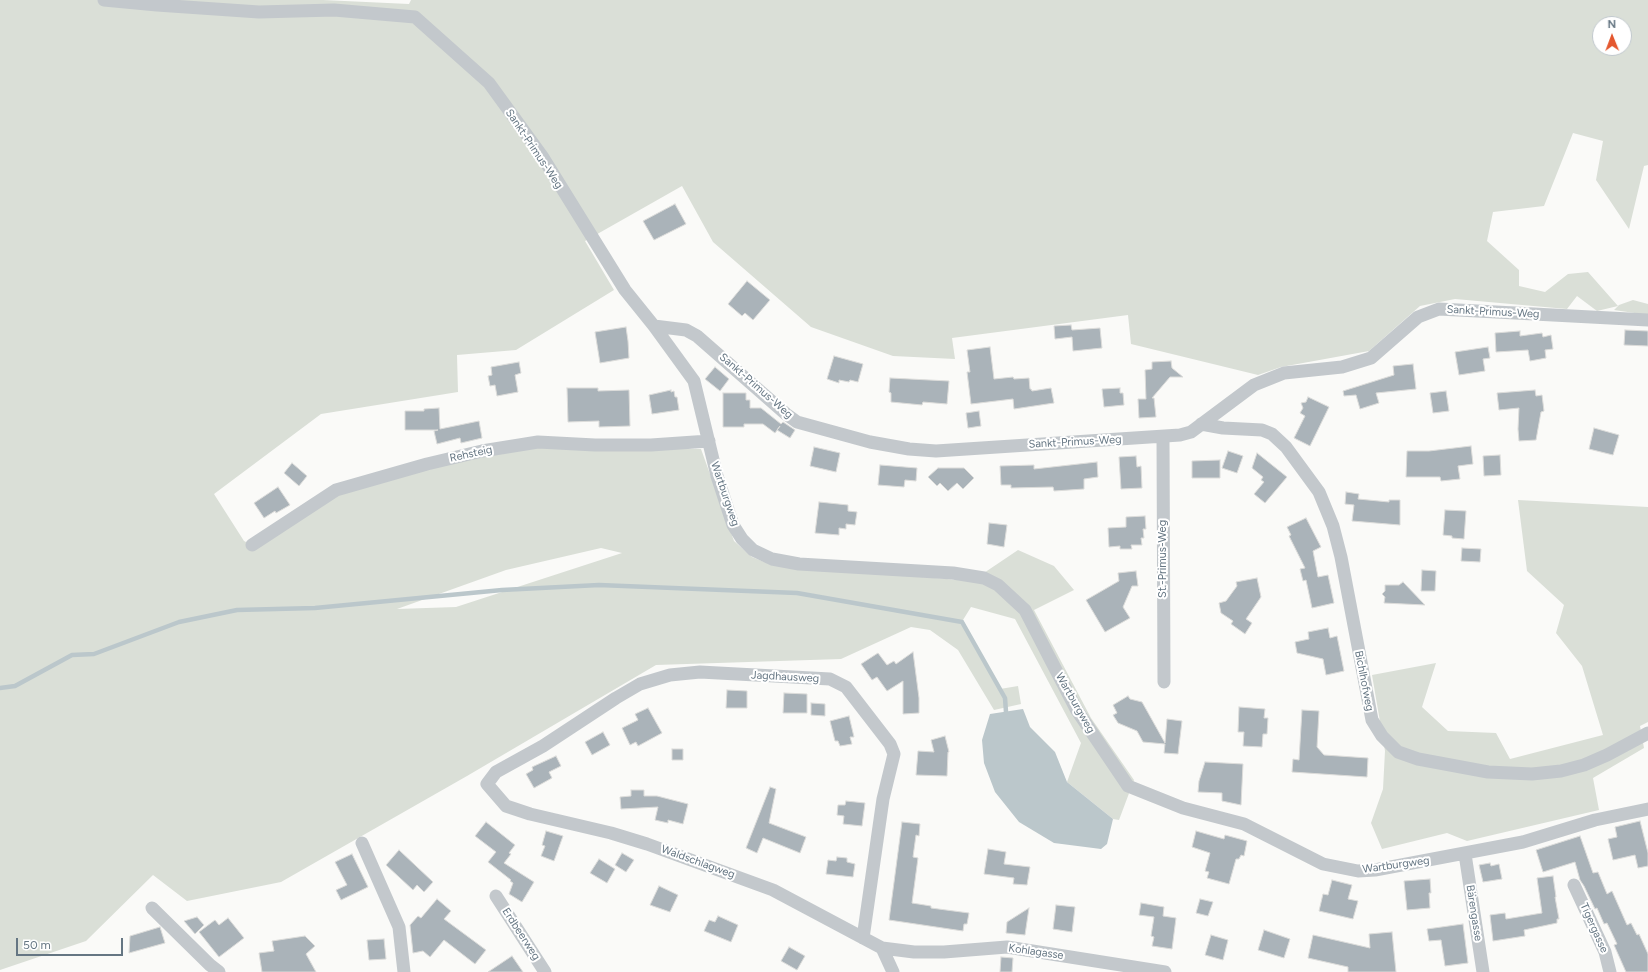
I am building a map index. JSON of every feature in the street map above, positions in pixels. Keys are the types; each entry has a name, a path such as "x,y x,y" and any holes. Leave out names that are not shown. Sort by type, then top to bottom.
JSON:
{"street":[{"name":"Sankt-Primus-Weg","path":"104,0 258,12 334,10 415,17 489,83 542,156 625,290 654,326 686,330 697,336 797,422 870,442 909,449 936,451 1180,435 1191,432 1254,385 1284,373 1342,367 1371,358 1418,317 1439,309 1648,320"},
{"name":"Wartburgweg","path":"654,326 694,381 716,476 733,525 742,539 753,550 772,559 799,564 953,573 984,578 998,585 1025,610 1076,709 1128,786 1183,808 1244,824 1323,864 1358,871 1375,870 1523,842 1595,820 1648,809"},
{"name":"Bichlhofweg","path":"1201,424 1223,428 1262,430 1272,434 1286,447 1319,492 1333,526 1341,557 1372,720 1382,736 1398,752 1418,759 1488,772 1532,774 1561,771 1584,765 1607,755 1648,733"},
{"name":"St.-Primus-Weg","path":"1163,437 1164,682"},
{"name":"Rehsteig","path":"252,545 336,490 419,466 482,451 538,442 595,445 651,445 709,441"},
{"name":"Jagdhausweg","path":"487,784 496,772 543,746 640,684 670,675 700,672 830,680 846,687 890,744 894,754 883,800 862,938"},
{"name":"Waldschlagweg","path":"487,784 506,806 530,814 611,833 732,874 773,890 882,948"},
{"path":"362,842 399,927 404,972"},
{"name":"Bärengasse","path":"1465,854 1483,972"},
{"name":"Tigergasse","path":"1574,885 1605,952 1610,972"},
{"name":"Erdbeerweg","path":"496,896 545,972"},
{"path":"152,908 219,972"},
{"name":"Kohlagasse","path":"882,948 914,952 937,952 1007,947 1165,972"},
{"path":"882,948 893,972"}],"shaded area":[{"path":"0,0 323,0 409,4 411,0 1648,0 1648,165 1644,166 1629,229 1596,180 1603,141 1573,133 1544,206 1493,212 1487,241 1519,270 1519,286 1545,292 1568,274 1588,272 1618,306 1597,311 1577,296 1567,309 1455,299 1420,306 1369,351 1281,367 1258,375 1131,344 1128,315 952,338 955,359 893,356 811,327 713,242 682,186 585,241 614,290 516,350 457,355 458,392 321,414 214,494 244,541 254,546 343,492 496,452 538,448 701,449 734,541 752,557 772,565 972,581 1018,550 1054,566 1074,590 1034,610 1091,718 1134,780 1119,820 1113,819 1067,782 1081,743 1015,619 971,607 963,620 1000,689 1018,686 1021,704 994,710 958,650 930,630 911,627 841,659 656,665 467,776 281,882 187,901 153,875 86,941 0,970","holes":["601,548 622,553 456,607 397,609 506,570"]},
{"path":"1633,300 1648,304 1648,315 1614,310 1619,305"},
{"path":"1518,500 1648,507 1648,722 1640,726 1644,748 1593,778 1599,810 1467,841 1447,833 1382,849 1371,823 1383,789 1385,751 1372,675 1436,663 1422,707 1448,731 1496,733 1510,759 1603,735 1582,666 1556,633 1564,605 1527,571"},
{"path":"1023,709 1030,727 1055,752 1067,782 1113,819 1107,844 1101,849 1054,843 1019,822 995,792 984,763 982,740 990,714"}],"building":[{"path":"675,204 686,224 654,240 643,221"},
{"path":"747,281 770,300 753,320 745,313 742,316 728,304"},
{"path":"1071,325 1072,330 1100,328 1102,348 1073,351 1072,337 1055,339 1054,326"},
{"path":"626,327 629,358 600,363 595,332"},
{"path":"1625,330 1648,331 1648,346 1624,345"},
{"path":"1520,331 1520,336 1542,333 1543,337 1551,335 1553,349 1545,350 1546,358 1530,361 1528,350 1496,352 1495,333"},
{"path":"990,347 994,379 1013,377 1014,379 1029,378 1030,389 1032,391 1051,388 1054,403 1014,409 1013,399 971,404 967,372 970,372 967,350"},
{"path":"1488,347 1490,358 1483,359 1485,371 1459,375 1455,352"},
{"path":"834,356 863,364 858,382 839,380 839,383 827,379"},
{"path":"1171,361 1172,368 1183,377 1170,377 1152,398 1154,398 1156,417 1139,418 1138,399 1146,399 1145,370 1152,369 1152,362"},
{"path":"519,362 521,373 515,375 518,392 497,396 495,385 490,386 488,376 492,375 491,367"},
{"path":"1413,364 1416,389 1376,393 1379,403 1360,409 1356,395 1344,396 1343,391 1394,375 1393,366"},
{"path":"715,367 729,379 720,391 705,379"},
{"path":"890,378 949,381 947,404 923,402 922,405 891,402 891,393 889,392"},
{"path":"567,388 598,388 598,391 629,390 630,426 599,427 599,421 568,422"},
{"path":"1120,388 1120,393 1123,393 1124,405 1104,407 1102,389"},
{"path":"671,390 671,392 674,391 675,397 677,397 679,410 652,414 649,395"},
{"path":"1535,390 1536,396 1542,395 1544,411 1541,412 1536,440 1519,441 1519,408 1499,410 1497,393"},
{"path":"1446,391 1449,411 1433,413 1430,393"},
{"path":"723,393 746,393 746,400 750,400 750,408 761,408 781,424 783,422 795,430 790,438 777,430 775,433 763,424 744,424 744,427 723,427"},
{"path":"1308,397 1329,407 1310,446 1294,438 1305,416 1300,413 1303,408 1301,403 1306,402"},
{"path":"439,408 440,429 479,421 482,438 461,443 460,438 437,444 434,431 438,430 405,430 405,411 424,411 424,409"},
{"path":"979,411 981,426 968,428 966,413"},
{"path":"1594,428 1619,435 1613,455 1589,449"},
{"path":"1471,446 1473,464 1458,466 1460,479 1441,481 1440,477 1406,477 1407,451 1429,451"},
{"path":"814,447 840,453 836,472 810,466"},
{"path":"1228,451 1243,456 1237,473 1222,468"},
{"path":"1257,453 1287,477 1265,503 1254,494 1264,482 1261,480 1263,477 1252,468"},
{"path":"1500,455 1501,475 1484,476 1483,456"},
{"path":"1136,456 1137,467 1141,466 1142,488 1121,489 1119,457"},
{"path":"1220,460 1220,478 1192,478 1192,461"},
{"path":"1097,462 1098,477 1084,479 1084,489 1054,491 1053,487 1011,488 1011,485 1001,485 1000,466 1034,465 1034,469"},
{"path":"292,463 307,476 299,486 284,473"},
{"path":"880,465 917,468 916,481 905,480 904,487 878,485"},
{"path":"938,468 964,468 974,478 963,489 957,483 948,491 940,483 937,486 928,477"},
{"path":"278,487 290,505 276,513 275,511 264,518 254,503"},
{"path":"1346,492 1359,494 1358,499 1389,502 1389,500 1400,500 1400,525 1352,521 1354,505 1345,504"},
{"path":"819,502 848,505 848,511 857,512 855,525 846,524 846,529 839,528 839,535 815,533"},
{"path":"1445,510 1466,511 1464,539 1452,538 1452,536 1443,535"},
{"path":"1145,516 1146,529 1143,529 1144,538 1141,538 1142,545 1131,545 1132,549 1120,549 1120,546 1109,547 1108,528 1126,527 1126,517"},
{"path":"1306,518 1321,547 1313,551 1318,577 1328,575 1334,603 1312,608 1306,580 1303,581 1300,569 1305,568 1289,536 1291,535 1287,527"},
{"path":"989,523 1007,525 1004,547 987,544"},
{"path":"1462,548 1481,549 1480,562 1461,561"},
{"path":"1422,570 1436,571 1435,591 1421,591"},
{"path":"1136,571 1138,586 1132,586 1123,607 1130,618 1105,632 1086,600 1119,581 1118,573"},
{"path":"1257,578 1261,597 1246,619 1252,623 1245,634 1231,624 1233,621 1221,613 1219,603 1226,601 1237,586 1236,582"},
{"path":"1403,582 1425,605 1384,603 1385,597 1382,594 1385,591 1385,585 1399,585"},
{"path":"1328,628 1330,638 1337,636 1344,671 1326,675 1323,659 1297,653 1295,642 1309,639 1308,632"},
{"path":"913,652 919,698 919,713 903,714 903,681 887,691 877,677 872,680 861,664 878,653 887,665 894,661 896,664"},
{"path":"727,690 747,691 747,708 726,708"},
{"path":"784,693 807,694 807,713 783,713"},
{"path":"1128,696 1130,699 1142,702 1165,743 1167,719 1182,721 1178,754 1164,753 1165,744 1143,742 1137,731 1118,723 1113,715 1117,713 1113,705"},
{"path":"811,703 825,704 825,716 811,715"},
{"path":"1239,707 1265,709 1264,718 1268,718 1267,734 1263,734 1262,747 1243,746 1244,732 1238,732"},
{"path":"648,708 662,733 638,746 636,742 630,745 622,728 638,720 635,714"},
{"path":"1302,710 1319,711 1317,747 1324,755 1368,758 1367,777 1292,772 1293,759 1299,760"},
{"path":"849,716 854,737 850,737 852,744 840,746 838,741 835,741 830,721"},
{"path":"603,732 610,745 592,755 585,742"},
{"path":"945,736 949,752 947,776 916,775 918,751 934,752 931,740"},
{"path":"672,749 683,749 683,760 672,760"},
{"path":"556,756 561,766 549,772 552,778 534,788 526,774 533,770 532,767"},
{"path":"1205,762 1243,764 1241,805 1222,801 1222,793 1198,792 1199,781"},
{"path":"770,787 776,789 769,823 806,837 800,853 763,838 757,853 746,848"},
{"path":"631,790 644,790 644,796 657,796 688,804 683,824 668,820 668,823 655,820 658,807 621,809 620,797 631,796"},
{"path":"846,801 865,803 862,826 843,824 844,816 837,815 838,805 845,805"},
{"path":"1640,821 1648,853 1648,866 1638,868 1635,855 1613,860 1608,839 1617,837 1615,827"},
{"path":"486,822 515,845 509,853 511,854 504,863 534,882 522,902 509,894 513,883 510,881 511,880 488,862 496,852 475,836"},
{"path":"902,822 920,824 919,836 916,835 913,857 918,858 912,903 931,906 931,908 969,913 967,924 964,924 963,931 889,920"},
{"path":"546,831 563,836 554,861 541,856 545,846 542,845"},
{"path":"1196,831 1224,839 1225,835 1247,841 1244,856 1241,855 1239,859 1236,859 1229,884 1207,878 1209,872 1205,871 1210,853 1192,847"},
{"path":"1580,836 1593,873 1598,872 1607,894 1612,891 1627,925 1631,923 1637,935 1639,934 1648,954 1648,972 1626,972 1614,945 1617,944 1607,923 1604,924 1597,908 1595,909 1580,880 1575,862 1543,872 1536,850"},
{"path":"988,849 1006,852 1004,864 1030,867 1027,885 1013,884 1014,878 984,874"},
{"path":"399,850 433,882 424,892 417,885 413,890 386,865"},
{"path":"622,853 634,860 626,872 615,865"},
{"path":"352,854 368,887 341,900 336,890 347,885 335,862"},
{"path":"837,857 847,858 847,862 855,864 853,877 826,874 828,860 836,861"},
{"path":"599,859 615,869 607,883 590,873"},
{"path":"1490,863 1491,866 1499,864 1502,879 1483,882 1479,865"},
{"path":"1553,876 1559,919 1557,919 1557,923 1524,930 1525,936 1493,941 1490,915 1505,913 1506,919 1542,913 1537,878"},
{"path":"1430,879 1430,908 1407,910 1404,881"},
{"path":"1332,880 1352,885 1348,899 1358,901 1353,919 1319,911 1323,894 1328,895"},
{"path":"659,886 678,895 670,912 650,905"},
{"path":"437,899 451,911 444,919 486,950 475,964 444,940 430,957 423,951 413,953 410,925 418,916 421,918"},
{"path":"1200,899 1213,902 1208,916 1196,913"},
{"path":"1141,903 1164,907 1163,916 1176,918 1172,949 1152,946 1154,937 1151,936 1154,917 1139,915"},
{"path":"1056,905 1075,907 1072,932 1053,929"},
{"path":"1029,908 1025,935 1006,933 1007,922"},
{"path":"718,916 738,925 731,942 704,931 709,920 715,922"},
{"path":"197,917 204,925 195,934 184,921"},
{"path":"228,918 244,938 219,957 199,932 215,920 219,925"},
{"path":"1463,924 1468,963 1445,966 1441,940 1429,941 1427,929"},
{"path":"160,927 165,943 129,953 130,936"},
{"path":"1264,930 1290,939 1284,958 1258,950"},
{"path":"1392,932 1396,972 1348,972 1348,967 1308,958 1313,935 1370,948 1369,934"},
{"path":"1211,935 1228,940 1223,960 1205,955"},
{"path":"305,936 315,946 306,954 316,972 262,972 259,953 274,951 272,941"},
{"path":"384,939 386,959 369,960 367,940"},
{"path":"789,947 805,956 797,970 781,961"},
{"path":"512,956 523,972 488,972"},
{"path":"1001,957 1013,958 1012,972 1000,972"}],"waterway":[{"path":"0,688 15,686 72,655 94,654 179,622 237,610 315,608 502,590 599,585 797,593 962,622 1005,698 1006,712"}]}
